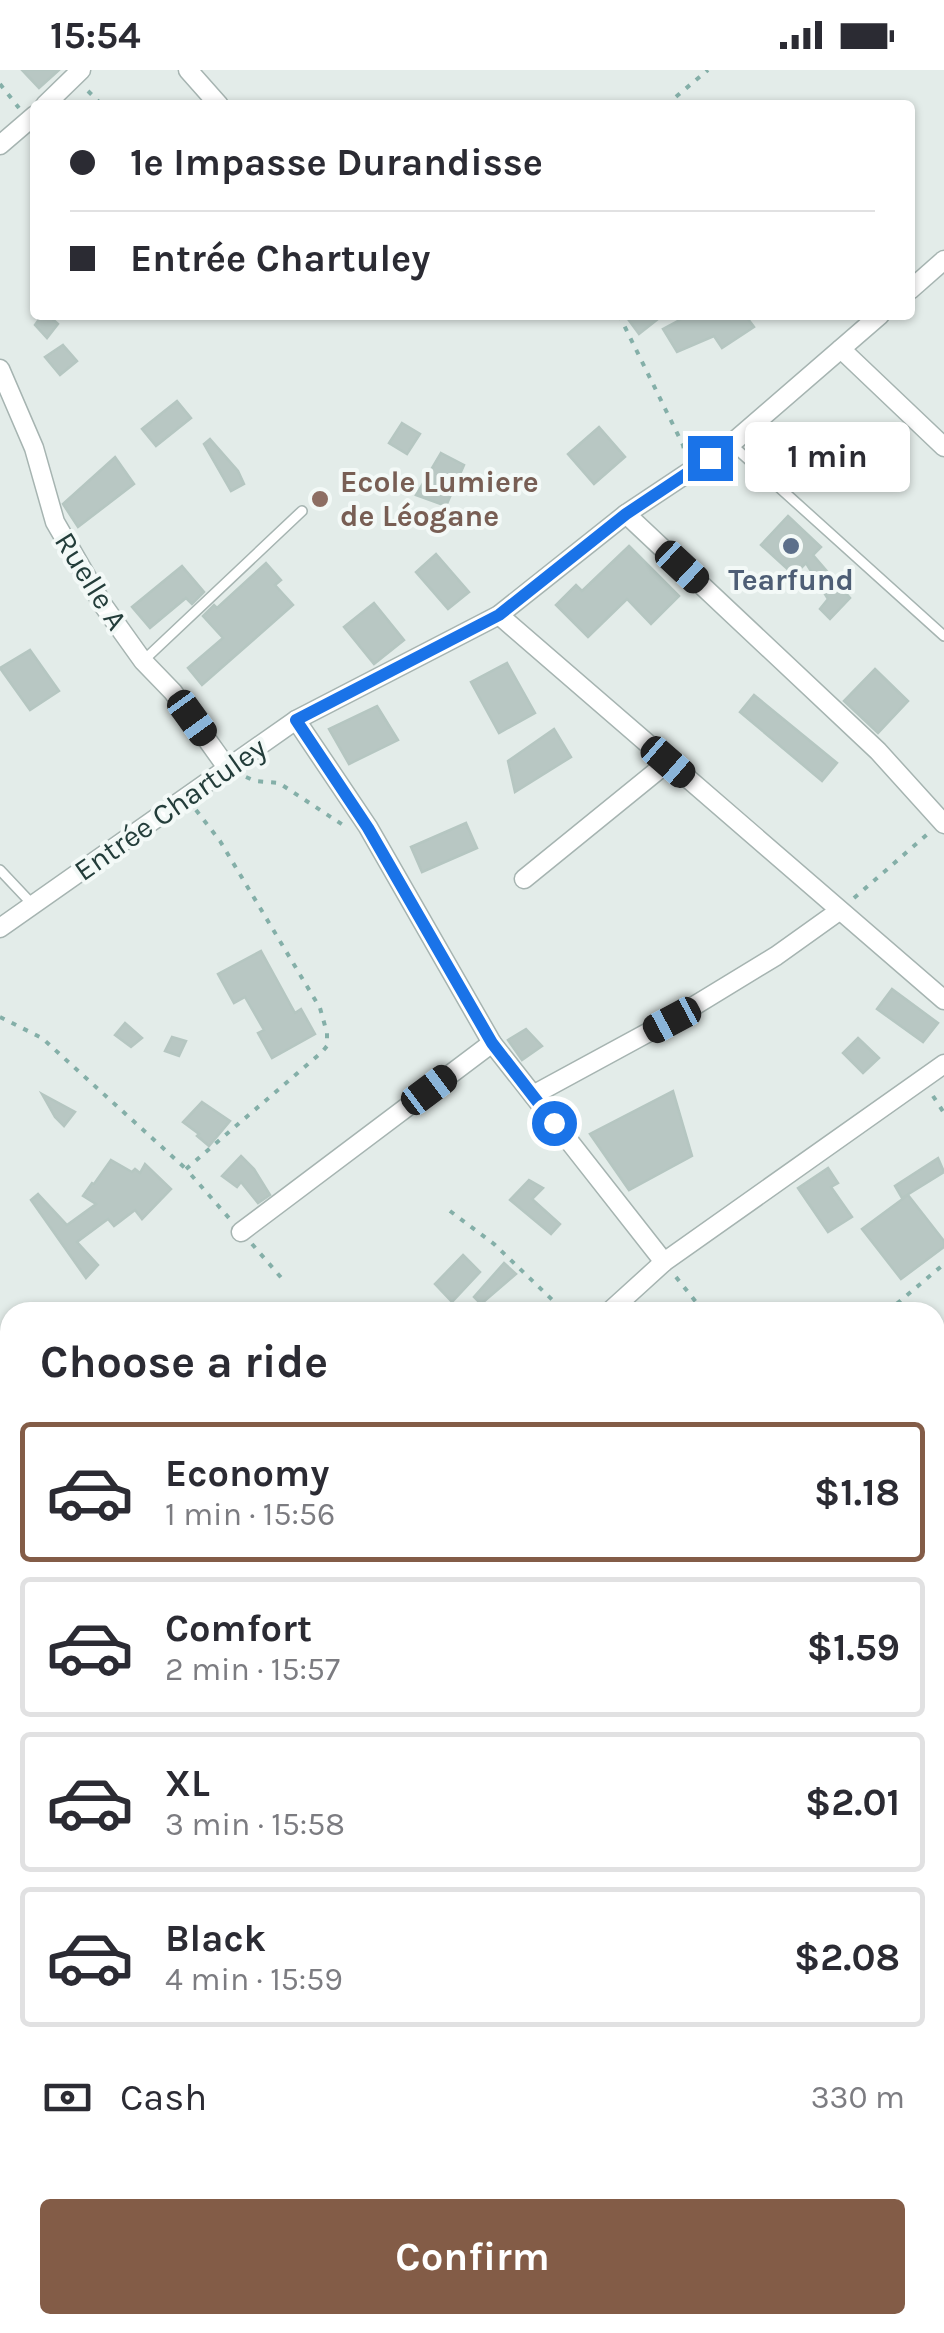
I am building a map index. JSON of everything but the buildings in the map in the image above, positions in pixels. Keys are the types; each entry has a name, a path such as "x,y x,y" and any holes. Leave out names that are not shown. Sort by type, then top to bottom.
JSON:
{"street":[{"path":"50,100 82,70"},
{"path":"188,70 215,100"},
{"path":"0,145 30,120"},
{"path":"915,286 944,260"},
{"name":"Entrée Chartuley","path":"0,928 296,720 499,615 626,514 731,444 874,320"},
{"path":"840,349 944,447"},
{"name":"Ruelle A","path":"0,369 34,448 55,522 103,605 228,769"},
{"path":"626,514 878,751 943,822"},
{"path":"499,615 944,1000"},
{"path":"296,720 368,828 492,1043 664,1262"},
{"path":"524,879 668,762"},
{"path":"533,1095 686,1011 776,956 839,911"},
{"path":"241,1232 492,1043"},
{"path":"620,1302 664,1262 944,1064"}],"lane":[{"path":"731,444 944,636"},
{"path":"143,661 302,511"},
{"path":"0,870 33,905"}],"path":[{"path":"672,100 708,70"},
{"path":"0,84 30,116"},
{"path":"620,320 683,445 690,472"},
{"path":"228,769 256,782 279,784 339,824 368,828"},
{"path":"186,1169 327,1046 320,1008 220,841 187,798"},
{"path":"839,911 943,822"},
{"path":"0,1017 42,1038 186,1169 286,1282"},
{"path":"450,1212 494,1244 555,1302"},
{"path":"664,1262 696,1302"},
{"path":"898,1302 944,1264"}],"place":[{"name":"Ecole Lumiere de Léogane","path":"320,499"},
{"name":"Tearfund","path":"791,546"}],"route":[{"path":"554,1123 492,1043 368,828 296,720 499,615 626,514 710,458"}]}
